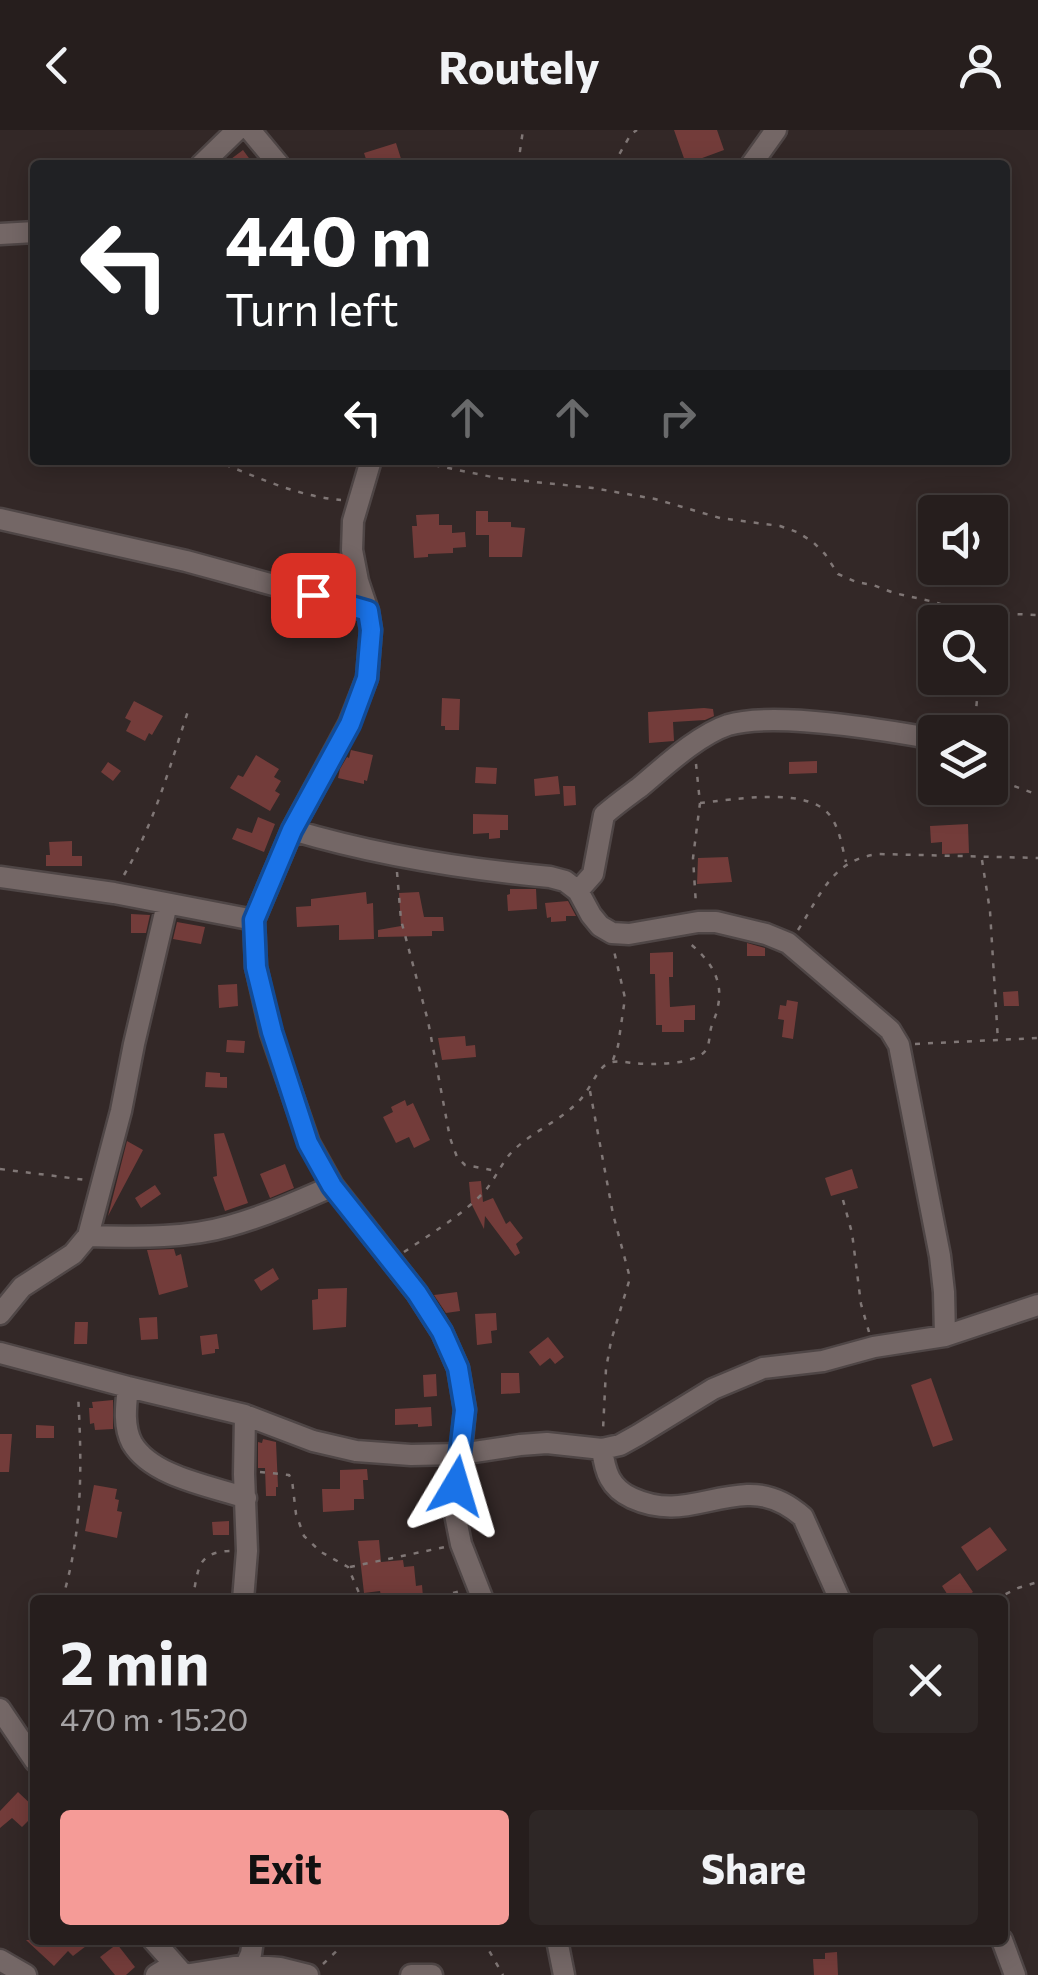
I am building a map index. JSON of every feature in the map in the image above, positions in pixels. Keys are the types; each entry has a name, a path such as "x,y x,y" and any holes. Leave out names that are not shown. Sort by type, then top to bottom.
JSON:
{"street":[{"path":"207,160 237,130"},
{"path":"250,130 275,160"},
{"path":"755,160 776,130"},
{"path":"0,234 30,232"},
{"path":"369,465 357,501 352,550 371,630 367,678 350,724 292,830 254,920 256,967 272,1032 308,1143 332,1186 417,1293 442,1332 458,1368 465,1410 455,1514 479,1593"},
{"path":"0,519 186,561 368,611"},
{"path":"578,891 593,874 604,815 693,745 725,726 774,721 918,737"},
{"path":"292,830 396,857 565,881 578,891 600,926 612,933 716,922 788,943 890,1030 899,1045 940,1256 944,1336"},
{"path":"0,877 114,893 254,920"},
{"path":"0,1314 22,1287 73,1254 88,1236 121,1112 167,904"},
{"path":"88,1236 140,1237 226,1227 332,1186"},
{"path":"0,1353 245,1415 314,1441 356,1451 461,1454 547,1443 602,1449 638,1436 699,1396 763,1368 824,1361 874,1347 944,1336 1038,1306"},
{"path":"128,1387 127,1430 144,1456 173,1474 246,1498"},
{"path":"243,1595 247,1551 245,1415"},
{"path":"602,1449 613,1486 641,1502 680,1508 748,1494 765,1496 793,1508 803,1518 838,1595"},
{"path":"0,1709 30,1754"},
{"path":"156,1945 174,1972 246,1965 306,1975"},
{"path":"246,1965 252,1945"},
{"path":"558,1945 564,1975"},
{"path":"1004,1945 1015,1975"},
{"path":"0,1960 26,1975"},
{"path":"411,1975 432,1975"}],"path":[{"path":"519,160 522,130"},
{"path":"616,160 637,130"},
{"path":"225,465 287,490 318,498 357,501"},
{"path":"433,465 497,478 655,498 720,518 780,526 813,542 838,574 941,605"},
{"path":"1008,614 1038,615"},
{"path":"114,893 154,810 188,711"},
{"path":"693,745 700,803 693,858 698,922"},
{"path":"1008,784 1038,795"},
{"path":"700,803 773,797 816,803 830,814 846,864"},
{"path":"788,943 835,873 860,856 1038,858"},
{"path":"396,857 401,920 428,1021 450,1138 457,1157 465,1165 499,1171"},
{"path":"982,858 990,911 998,1040"},
{"path":"392,1260 464,1211 488,1188 510,1154 566,1114 590,1090 602,1068 613,1062 691,1061 702,1055 708,1046 720,985 711,964 671,928"},
{"path":"612,933 625,998 613,1062"},
{"path":"899,1045 1038,1038"},
{"path":"590,1090 630,1278 611,1340 602,1449"},
{"path":"0,1169 103,1182"},
{"path":"843,1200 857,1255 861,1304 874,1347"},
{"path":"63,1595 78,1532 81,1491 78,1374"},
{"path":"244,1474 289,1475 304,1536 321,1552 348,1567 360,1595"},
{"path":"348,1567 461,1544"},
{"path":"193,1595 206,1556 247,1551"},
{"path":"1004,1595 1038,1582"},
{"path":"306,1975 343,1945"},
{"path":"486,1945 502,1975"}],"building":[{"path":"674,130 717,130 724,150 697,160 685,160"},
{"path":"396,143 401,160 366,160 364,153"},
{"path":"243,150 250,160 230,160"},
{"path":"476,511 488,511 488,522 511,522 511,527 525,528 522,557 489,557 489,535 476,535"},
{"path":"439,514 439,525 452,525 452,533 465,532 466,547 453,548 453,553 414,558 412,526 417,526 416,515"},
{"path":"442,698 460,699 459,730 445,730 441,726"},
{"path":"134,701 163,716 145,741 126,731 131,721 125,718"},
{"path":"713,709 714,716 673,722 674,741 649,743 648,712"},
{"path":"351,750 373,755 364,784 338,778"},
{"path":"256,755 279,769 274,777 281,781 275,791 280,794 270,811 230,788 238,775 243,777"},
{"path":"817,761 817,773 789,774 789,762"},
{"path":"108,762 121,771 113,781 101,772"},
{"path":"476,767 497,768 496,784 475,783"},
{"path":"558,776 560,794 535,796 534,779"},
{"path":"563,786 575,786 576,805 564,806"},
{"path":"473,814 508,815 508,830 500,830 500,838 489,839 489,833 473,834"},
{"path":"258,817 275,824 264,852 232,839 237,828 252,833"},
{"path":"968,824 969,853 942,854 942,842 931,843 930,826"},
{"path":"72,841 72,856 82,856 82,866 46,866 49,842"},
{"path":"728,857 732,882 697,884 698,858"},
{"path":"510,889 536,889 537,909 508,911"},
{"path":"366,892 367,904 373,903 374,939 339,940 339,925 297,927 296,907 311,906 311,899"},
{"path":"419,892 424,917 443,917 444,931 432,931 432,936 378,937 378,930 401,926 399,893"},
{"path":"568,901 576,916 566,916 566,921 551,922 551,917 547,918 545,903"},
{"path":"131,914 150,915 146,933 131,933"},
{"path":"177,922 205,927 201,944 173,939"},
{"path":"747,943 765,948 765,956 747,956"},
{"path":"673,952 670,1007 695,1005 695,1020 684,1020 684,1032 662,1032 662,1025 656,1025 655,974 650,974 650,953"},
{"path":"237,984 238,1006 219,1008 218,985"},
{"path":"1018,991 1019,1006 1004,1006 1003,992"},
{"path":"787,1000 798,1002 793,1039 782,1037 784,1020 778,1019 780,1005 786,1006"},
{"path":"465,1036 466,1046 475,1045 476,1057 442,1060 438,1038"},
{"path":"227,1040 245,1041 244,1053 226,1052"},
{"path":"206,1072 227,1077 227,1088 205,1087"},
{"path":"405,1100 407,1106 413,1103 430,1140 414,1148 409,1137 396,1143 383,1117 393,1112 391,1107"},
{"path":"224,1133 248,1203 225,1211 213,1177 217,1176 214,1134"},
{"path":"127,1141 143,1150 108,1216"},
{"path":"285,1164 294,1188 270,1198 260,1174"},
{"path":"852,1169 858,1188 831,1196 825,1178"},
{"path":"481,1181 483,1202 493,1198 506,1224 510,1221 523,1238 516,1244 520,1253 515,1256 485,1216 484,1229 471,1203 469,1182"},
{"path":"155,1185 161,1194 141,1208 135,1198"},
{"path":"174,1249 176,1256 181,1254 188,1287 159,1295 147,1250"},
{"path":"273,1268 279,1279 261,1291 254,1280"},
{"path":"347,1288 346,1327 313,1330 312,1300 318,1299 318,1289"},
{"path":"457,1292 460,1311 446,1313 434,1295"},
{"path":"496,1313 497,1330 491,1331 492,1343 477,1345 475,1314"},
{"path":"157,1317 158,1339 141,1340 139,1318"},
{"path":"75,1322 88,1322 87,1344 74,1344"},
{"path":"217,1334 219,1349 202,1355 200,1336"},
{"path":"548,1337 564,1357 555,1364 550,1358 540,1366 529,1352"},
{"path":"501,1373 519,1373 520,1393 501,1394"},
{"path":"436,1374 437,1396 424,1397 423,1375"},
{"path":"931,1378 953,1440 933,1447 911,1385"},
{"path":"113,1400 113,1429 95,1430 94,1423 90,1424 92,1402"},
{"path":"431,1407 432,1426 395,1425 395,1409"},
{"path":"36,1425 54,1426 54,1438 36,1438"},
{"path":"0,1434 12,1434 9,1472 0,1472"},
{"path":"258,1442 276,1442 276,1496 266,1496 265,1468 258,1468"},
{"path":"367,1469 364,1499 354,1499 354,1510 323,1512 322,1489 340,1489 340,1470"},
{"path":"94,1485 117,1489 117,1511 122,1512 117,1538 85,1531"},
{"path":"229,1521 229,1535 213,1535 212,1522"},
{"path":"990,1527 1007,1550 977,1571 961,1547"},
{"path":"379,1540 381,1562 403,1560 404,1567 414,1566 416,1586 422,1585 423,1595 364,1593 358,1541"},
{"path":"960,1573 973,1592 948,1595 942,1586"},
{"path":"18,1792 30,1803 30,1824 28,1821 22,1827 12,1818 0,1828 0,1811"},
{"path":"31,1945 87,1945 73,1956 68,1951 54,1966"},
{"path":"118,1945 135,1967 126,1975 115,1975 100,1957"},
{"path":"837,1952 838,1975 814,1975 813,1959 825,1959 825,1953"}],"route":[{"path":"313,595 368,611 371,630 367,678 350,724 292,830 254,920 256,967 272,1032 308,1143 332,1186 417,1293 442,1332 458,1368 465,1410 456,1486"}]}
